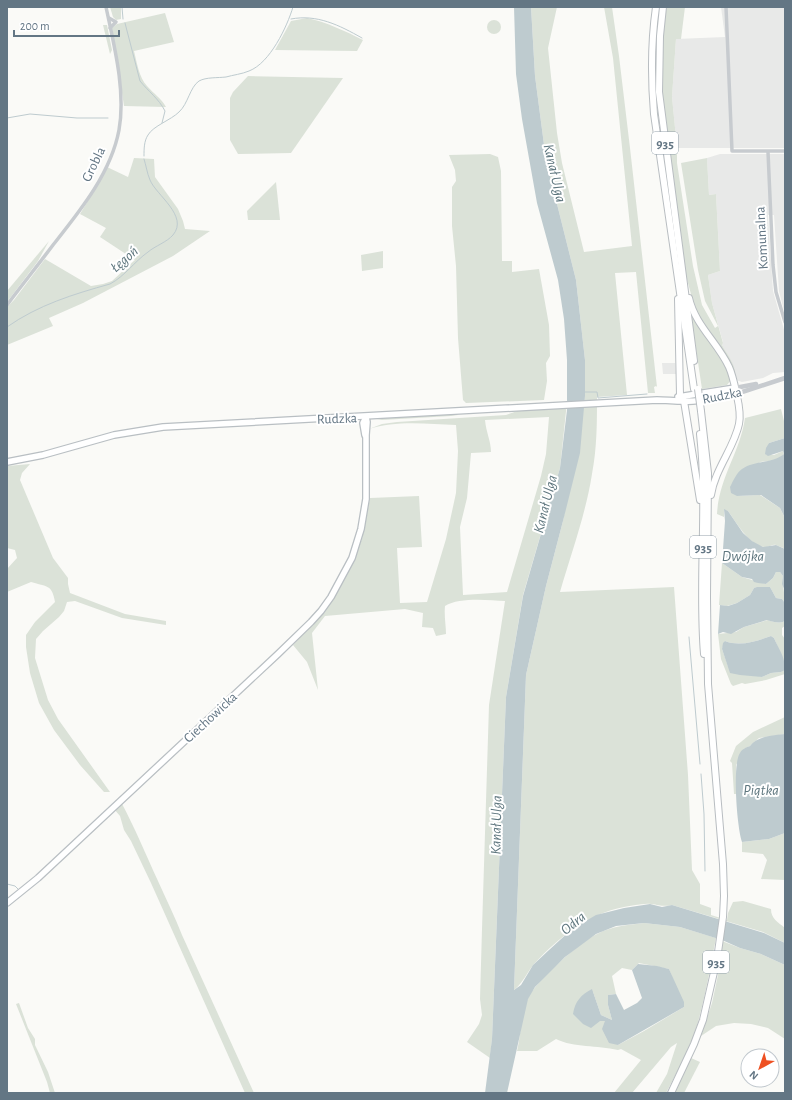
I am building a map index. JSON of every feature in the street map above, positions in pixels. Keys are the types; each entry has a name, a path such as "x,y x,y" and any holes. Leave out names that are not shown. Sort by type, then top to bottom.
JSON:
{"main road":[{"name":"935","path":"656,7 652,49 652,93 677,280 707,459 708,684 723,864 723,917 717,959 703,1020 689,1056 671,1093"},
{"name":"935","path":"663,7 660,36 659,92 685,279 696,389"},
{"path":"685,279 690,302 696,314 729,366 736,391 740,416 740,423 733,441 722,462 713,485 708,518"},
{"path":"677,280 682,399 704,513"},
{"name":"Rudzka","path":"7,462 43,455 114,435 154,428 653,400 716,398 736,391"},
{"name":"935","path":"699,410 704,513 702,615 705,668 708,684"},
{"path":"365,427 379,416"},
{"path":"365,427 363,422 366,417"},
{"path":"350,418 365,427"},
{"name":"Ciechowicka","path":"7,903 38,878 311,622 331,597 352,558 361,529 366,499 365,427"}],"street":[{"name":"Grobla","path":"7,305 96,186 112,154 119,130 121,98 106,7"},
{"path":"726,7 732,151 785,151"},
{"path":"108,18 116,22 110,28"},
{"name":"Komunalna","path":"768,152 773,265 776,292 785,322"},
{"name":"Rudzka","path":"736,391 785,378"}],"shaded area":[{"path":"110,7 121,7 121,19 116,20 113,17"},
{"path":"531,7 557,7 548,48 557,133 562,163 584,252 632,246 613,58 604,7 612,7 630,148 657,387 654,387 655,393 648,393 636,272 615,273 627,395 597,397 597,426 594,464 582,518 560,592 674,587 688,775 692,870 700,884 700,904 711,908 711,915 727,920 728,913 733,902 743,901 771,909 774,918 785,928 785,943 763,932 672,905 664,906 645,904 624,907 598,915 586,921 564,936 534,964 514,990 526,675 546,586 563,521 585,396 585,360 576,280 546,160 535,76"},
{"path":"667,7 685,7 681,39 676,39 672,97 677,163 693,266 702,305 715,328 718,326 705,301 698,270 681,163 707,158 709,195 716,194 720,271 708,275 712,303 723,343 722,345 735,369 735,376 695,309 685,272 661,95 663,26"},
{"path":"721,7 785,7 785,148 677,148 672,97 676,39 725,37"},
{"path":"165,13 174,42 134,51 144,82 166,107 124,106 112,28 117,24"},
{"path":"307,18 328,24 363,40 357,51 275,50 291,21"},
{"path":"494,20 499,22 501,27 499,32 494,34 489,32 487,27 489,22"},
{"path":"103,25 107,25 112,50 110,54"},
{"path":"248,76 343,78 291,153 238,154 230,140 230,98 233,92"},
{"path":"490,154 498,157 501,171 502,261 512,261 512,272 539,269 549,325 550,356 546,363 547,381 544,400 466,403 463,400 458,338 456,266 452,226 452,187 456,181 455,170 449,155"},
{"path":"720,154 785,154 785,315 779,291 774,215 768,215 773,291 785,333 785,372 773,373 763,378 742,382 736,380 731,361 722,345 723,342 712,303 708,275 720,271 716,194 709,195 707,158"},
{"path":"134,158 154,159 155,177 178,209 185,229 210,231 173,256 83,303 49,318 53,326 7,345 7,307 45,259 91,286 112,281 135,260 100,237 106,228 80,214 107,167 128,177"},
{"path":"276,182 280,220 248,220 247,211"},
{"path":"49,241 38,261 7,302 7,291"},
{"path":"383,251 383,268 362,271 361,255"},
{"path":"689,303 726,366 731,380 727,385 702,389"},
{"path":"662,363 675,363 676,374 663,374"},
{"path":"551,402 567,402 560,468 523,595 506,697 490,1058 467,1042 479,1024 482,1015 480,999 489,705 505,601 466,600 451,603 445,606 446,634 436,636 433,628 422,627 423,613 405,609 325,616 312,633 318,690 307,662 293,645 315,622 337,593 362,539 370,498 419,496 422,547 397,548 400,603 427,602 446,539 456,493 458,451 456,425 423,423 390,424 369,429 382,424 397,422 506,415 520,410 550,408","holes":["549,417 546,454 507,592 463,595 460,527 467,498 471,453 491,452 485,420"]},
{"path":"781,409 785,425 785,438 769,443 766,455 774,455 783,451 784,454 777,460 760,462 737,496 760,495 780,508 785,518 785,549 776,545 766,547 758,545 748,538 728,511 724,510 724,517 717,514 725,477 739,443 745,418"},
{"path":"458,415 451,416 382,420 377,419 380,417"},
{"path":"30,464 22,473 20,480 53,558 68,578 70,593 125,614 166,621 166,625 122,618 75,601 67,602 64,611 59,617 36,639 35,658 48,700 58,719 110,792 104,792 80,765 54,730 39,703 30,673 26,647 26,635 35,622 55,602 52,592 48,587 31,582 7,592 7,569 17,558 15,550 7,548 7,466"},
{"path":"722,563 742,577 766,584 773,578 776,572 780,572 783,576 785,603 782,599 776,598 770,587 759,587 754,588 750,595 737,603 727,606 719,605"},
{"path":"768,620 779,623 785,621 785,626 782,628 782,635 785,639 785,664 774,638 771,636 742,643 731,643 725,641 722,649 728,666 762,677 771,673 781,672 785,667 785,674 766,680 745,684 742,683 733,686 721,659 718,634 736,632 744,627"},
{"path":"785,717 785,734 759,738 746,748 736,765 737,794 734,794 732,763 730,761 736,746 753,732"},
{"path":"121,802 254,1093 245,1093 151,883 131,841 124,830 120,816 114,809"},
{"path":"785,833 785,880 761,879 767,860 763,854 742,852 742,842 769,839"},
{"path":"644,923 680,927 716,938 705,995 696,1029 666,1093 656,1093 667,1074 677,1043 671,1047 632,1093 614,1093 641,1060 621,1049 618,1050 570,1044 556,1039 537,1051 517,1051 522,1017 528,998 549,972 589,938 608,929","holes":["639,963 669,969 684,1007 618,1045 606,1021 600,1021 592,989 601,1015 612,1020 608,1005 608,995 616,994 612,976 622,968 632,970"]},
{"path":"722,941 761,954 785,965 785,1039 768,1028 751,1024 734,1023 716,1026 701,1036 712,1003 718,975"},
{"path":"19,1003 28,1028 35,1039 35,1045 48,1072 55,1093 50,1093 16,1004"},
{"path":"691,1058 700,1062 684,1093 673,1093"}],"water":[{"path":"514,7 531,7 535,76 546,160 576,280 585,360 585,396 580,453 546,586 526,675 514,990 521,985 533,965 572,929 596,915 624,908 650,904 662,907 672,905 764,933 785,943 785,965 761,954 680,927 644,923 616,926 596,934 565,957 535,987 528,999 507,1093 485,1093 492,1039 506,697 523,596 560,468 567,410 567,360 564,319 558,280 537,203 522,119 516,74"},
{"path":"785,438 785,518 780,508 761,495 737,496 731,493 730,487 740,470 752,464 774,459 784,454 783,451 768,456 765,454 769,443"},
{"name":"Dwójka","path":"724,509 728,511 743,533 752,541 763,547 776,545 785,549 785,591 782,584 783,576 780,572 776,572 773,578 766,584 758,583 754,582 752,579 742,577 722,563 725,521"},
{"path":"770,587 776,598 782,599 785,603 785,621 779,623 767,620 744,627 731,634 723,632 718,634 720,605 728,606 737,603 750,595 754,588"},
{"path":"771,636 774,638 781,653 785,670 771,673 762,677 730,673 722,649 725,641 731,643 742,643"},
{"name":"Piątka","path":"785,734 785,833 769,839 742,842 736,796 736,770 740,753 743,749 761,738"},
{"path":"638,964 669,969 684,1002 684,1007 618,1045 609,1043 602,1029 605,1021 600,1021 591,1028 583,1024 573,1014 575,1005 582,996 592,989 601,1015 612,1020 608,1005 608,995 616,994 624,1010 637,1003 642,998 632,970"}],"waterway":[{"path":"122,7 123,19"},
{"name":"Łęgoń","path":"144,156 145,142 150,132 182,109 193,87 199,81 209,78 226,77 246,72 257,67 271,53 277,44 287,24 293,7"},
{"path":"291,19 319,19 336,25 362,38"},
{"path":"125,23 140,81 157,99 165,111 162,123"},
{"path":"7,118 30,114 77,118 108,118"},
{"name":"Łęgoń","path":"7,327 44,306 70,296 110,284 148,252 168,240 173,235 177,228 177,220 170,206 153,186 148,175 144,159"},
{"path":"585,392 597,392 598,398 647,394"},
{"path":"689,637 700,764"},
{"path":"701,774 704,814 705,871"},
{"path":"7,884 15,886 19,890"}],"water label":[{"name":"Kanał Ulga","path":"555,173"},
{"name":"Kanał Ulga","path":"545,504"},
{"name":"Kanał Ulga","path":"496,825"},
{"name":"Odra","path":"573,923"}]}
